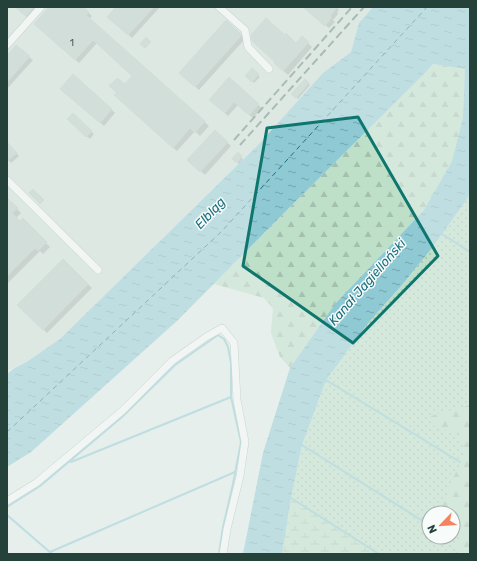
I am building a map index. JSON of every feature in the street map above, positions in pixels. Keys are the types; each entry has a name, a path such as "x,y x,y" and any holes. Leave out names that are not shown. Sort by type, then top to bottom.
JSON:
{"street":[{"path":"7,45 41,7"},
{"path":"219,7 245,30 248,47 269,69"},
{"path":"7,180 98,270"},
{"path":"7,501 36,484 122,411 172,361 222,328 234,343 237,400 245,442 240,476 227,529 223,554"}],"highlighted area":[{"path":"358,117 438,256 353,343 243,266 267,128"}],"shaded area":[{"path":"7,7 373,7 359,23 351,52 323,73 258,145 60,339 28,361 7,371"}],"green space":[{"path":"433,64 465,69 463,117 452,161 424,210 335,304 290,368 280,357 271,333 273,308 264,298 214,284"},
{"path":"470,193 470,554 379,554 291,498 302,445 326,380 369,322 432,248"},
{"path":"470,405 470,554 455,554 457,545 461,545 461,505 440,505 438,503 450,498 447,491 465,453 459,433 435,428 431,416"},
{"path":"291,498 379,554 282,554"}],"water":[{"path":"373,7 470,7 470,193 432,248 369,322 326,380 302,445 291,498 282,554 243,554 263,453 290,368 335,304 424,210 452,161 463,117 465,69 433,64 178,320 31,452 7,467 7,374 60,339 258,145 323,73 351,52 359,23"}],"building":[{"path":"15,7 34,7 26,16"},
{"path":"49,7 83,7 89,12 86,15 205,121 195,133 190,128 173,148 114,95 117,93 109,86 117,78 125,84 132,76 93,40 75,60 34,24"},
{"path":"116,7 154,7 128,35 107,17"},
{"path":"303,7 333,7 336,9 330,16 332,17 325,26"},
{"path":"266,18 285,35 286,33 296,43 302,36 309,42 283,71 252,41 251,35"},
{"path":"226,20 240,33 241,36 195,87 179,73"},
{"path":"146,37 151,42 145,48 140,44"},
{"path":"16,45 30,56 7,82 7,55"},
{"path":"252,68 259,74 252,82 245,76"},
{"path":"73,74 112,109 100,123 60,89"},
{"path":"229,77 259,104 249,115 234,102 225,113 209,100"},
{"path":"305,79 309,83 296,98 291,94"},
{"path":"73,113 92,131 86,137 67,119"},
{"path":"215,130 228,142 200,172 187,160"},
{"path":"7,142 17,153 7,161"},
{"path":"238,152 242,156 237,163 232,159"},
{"path":"33,189 44,200 40,204 29,193"},
{"path":"7,198 18,208 12,213 20,221 23,218 47,242 38,251 35,248 7,276"},
{"path":"63,259 88,284 43,330 17,305"}],"waterway":[{"path":"442,234 470,252"},
{"path":"7,507 40,486 122,417 175,365 218,335 224,339 228,347 231,363 231,397 241,442 223,527 219,554"},
{"path":"326,380 460,462"},
{"path":"71,462 231,397"},
{"path":"302,445 421,520"},
{"path":"50,552 235,472"},
{"path":"291,498 379,554"},
{"path":"7,515 52,554"}],"ferry route":[{"path":"7,432 222,231 427,7"}],"railway":[{"path":"234,140 352,7"},
{"path":"240,145 364,7"}],"water label":[{"name":"Elbląg","path":"210,213"},
{"name":"Kanał Jagielloński","path":"367,282"}]}
